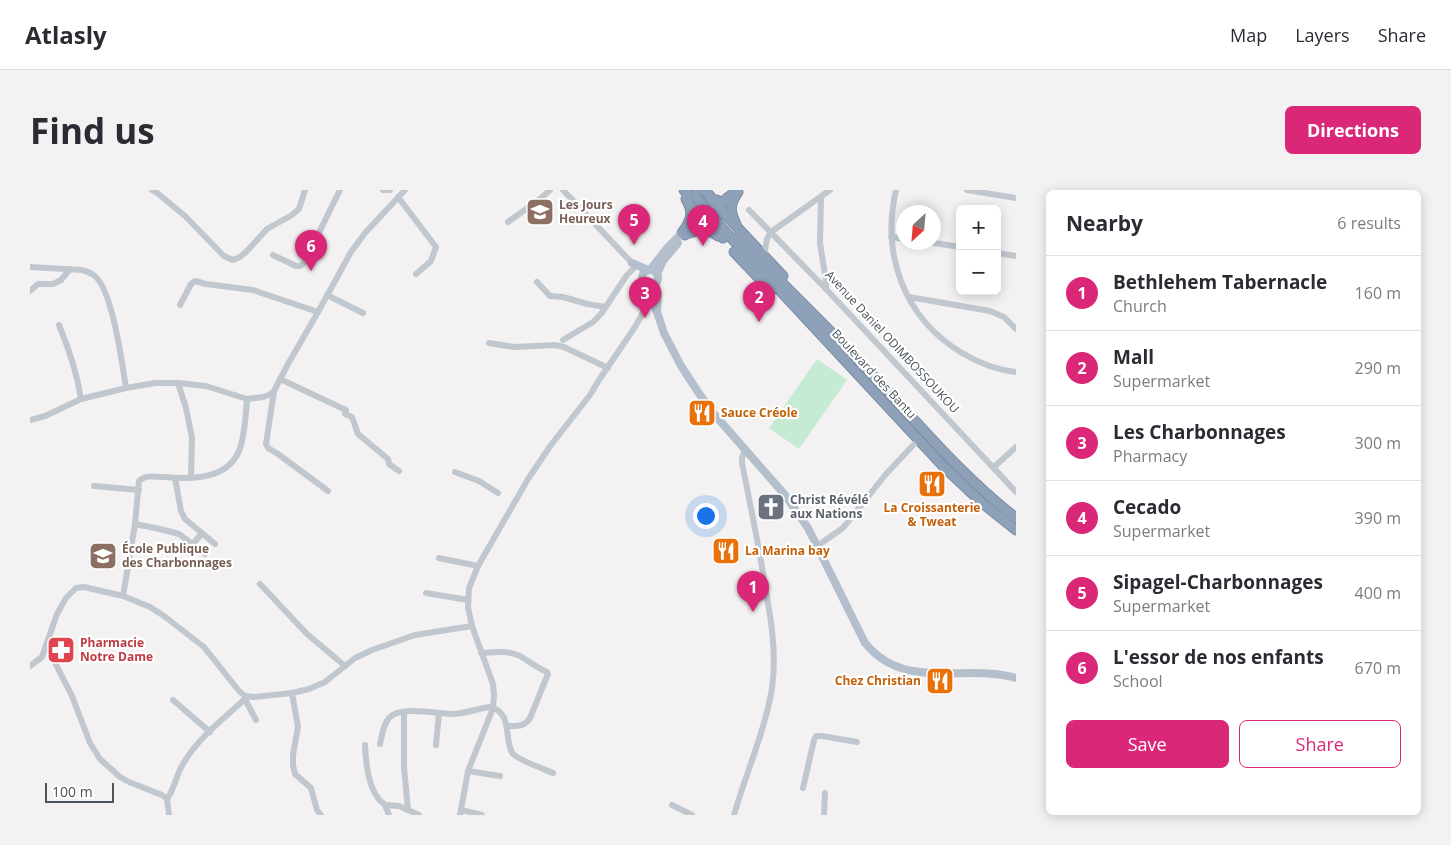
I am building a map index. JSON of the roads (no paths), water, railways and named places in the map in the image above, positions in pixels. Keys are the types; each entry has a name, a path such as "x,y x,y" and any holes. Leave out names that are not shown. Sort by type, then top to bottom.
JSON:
{"highway":[{"path":"682,190 758,278 799,321 859,377"},
{"path":"682,190 691,211 690,221 684,234"},
{"path":"716,205 720,198 732,190"},
{"path":"716,205 739,190"},
{"path":"739,190 733,200 731,209 739,231"},
{"path":"697,192 716,205 858,356 867,369"},
{"path":"697,192 723,225"},
{"path":"708,201 716,205 719,213 716,217 712,219 704,216 701,208 704,203 708,201"},
{"path":"684,234 700,222 704,216"},
{"name":"Boulevard des Bantu","path":"723,225 867,369 946,455 978,486 1015,516"},
{"name":"Boulevard des Bantu","path":"723,225 918,440 981,502 1016,530"},
{"path":"684,234 709,230 728,244"}],"main road":[{"path":"684,234 668,247 648,275 649,296 657,312 664,334 686,374 714,414 793,506 808,528 865,643 873,653 895,667 919,673 992,674 1016,678"},
{"path":"633,265 648,275"},
{"path":"648,275 649,285 655,284 658,293 657,312"}],"street":[{"path":"152,190 185,216 224,256 233,260 247,252 267,229 292,215 300,208 305,190"},
{"path":"274,254 296,266 304,263 340,190"},
{"path":"383,190 390,190"},
{"path":"328,491 268,448 266,444 274,391 350,252 405,190"},
{"path":"508,222 550,190"},
{"path":"563,190 633,265 601,314 592,322 563,340"},
{"path":"764,256 767,239 771,232 830,190"},
{"path":"896,190 891,222 891,237 897,270 909,297 924,322 950,345 969,357 988,366 1016,372"},
{"path":"967,190 1016,198"},
{"path":"398,196 436,247 431,261 416,274"},
{"path":"821,197 820,243 826,289"},
{"name":"Avenue Daniel ODIMBOSSOUKOU","path":"749,210 826,289 1016,492"},
{"path":"891,237 896,238"},
{"path":"941,244 956,247"},
{"path":"1001,254 1016,256"},
{"path":"30,267 89,272 97,278 110,310 126,388"},
{"path":"30,291 38,284 53,284 61,280 70,269"},
{"path":"180,305 191,284 195,281 252,290 318,312"},
{"path":"537,282 550,296 606,307"},
{"path":"327,295 363,313"},
{"path":"482,815 460,812 468,771 493,708 494,695 493,684 472,626 468,600 469,588 478,566 528,479 608,368 643,313 649,296"},
{"path":"909,297 990,311 1004,317 1016,329"},
{"path":"59,325 71,356 81,399"},
{"path":"489,343 514,347 555,345 564,347 608,368"},
{"path":"280,379 346,410 345,414 352,417 358,434 399,472"},
{"path":"178,382 192,438 191,478"},
{"path":"30,420 45,416 81,399 155,383 178,382 213,388 247,399 263,397 274,391"},
{"path":"123,596 135,524 139,481 146,476 191,478 216,473 232,464 241,445 247,399"},
{"path":"817,546 843,528 886,474 918,440"},
{"path":"994,467 1016,447"},
{"path":"734,815 763,724 772,687 774,658 768,605 742,463 745,450"},
{"path":"454,472 479,481 498,493"},
{"path":"175,478 180,511 186,519 215,544"},
{"path":"94,486 139,490"},
{"path":"135,524 179,534 205,554"},
{"path":"193,544 202,533"},
{"path":"439,558 478,566"},
{"path":"260,584 306,634 345,666"},
{"path":"30,666 42,657 62,603 76,588 84,587 123,596 150,607 197,641 211,655 245,697 256,720"},
{"path":"426,593 468,600"},
{"path":"169,815 167,799 174,788 184,762 194,749 245,697 292,692 318,686 335,676 361,655 402,639 430,632 472,626"},
{"path":"46,645 72,696 90,743 100,759 120,777 162,795 167,799"},
{"path":"481,652 502,651 511,653 548,674 527,723 520,726 507,726"},
{"path":"292,692 298,726 293,765 300,780 307,783 311,788 317,810 321,815"},
{"path":"173,700 210,732"},
{"path":"380,744 384,726 389,718 394,715 404,712 457,713 493,708 501,714 507,726 510,748 515,756 553,773"},
{"path":"404,712 404,767 408,810"},
{"path":"436,745 438,713"},
{"path":"803,788 816,736 857,742"},
{"path":"365,745 366,761 373,788 376,796 385,805 389,815"},
{"path":"468,771 500,776"},
{"path":"824,815 825,793"},
{"path":"385,805 399,806 419,815"},
{"path":"672,805 692,815"}],"place":[{"name":"Les Jours Heureux","path":"540,212"},
{"name":"Sipagel-Charbonnages","path":"634,245"},
{"name":"Cecado","path":"703,246"},
{"name":"L'essor de nos enfants","path":"311,271"},
{"name":"Les Charbonnages","path":"645,318"},
{"name":"Mall","path":"759,322"},
{"name":"Sauce Créole","path":"702,413"},
{"name":"La Croissanterie & Tweat","path":"932,484"},
{"name":"Christ Révélé aux Nations","path":"771,507"},
{"name":"La Marina bay","path":"726,551"},
{"name":"École Publique des Charbonnages","path":"103,556"},
{"name":"Bethlehem Tabernacle","path":"753,612"},
{"name":"Pharmacie Notre Dame","path":"61,650"},
{"name":"Chez Christian","path":"940,681"}]}
